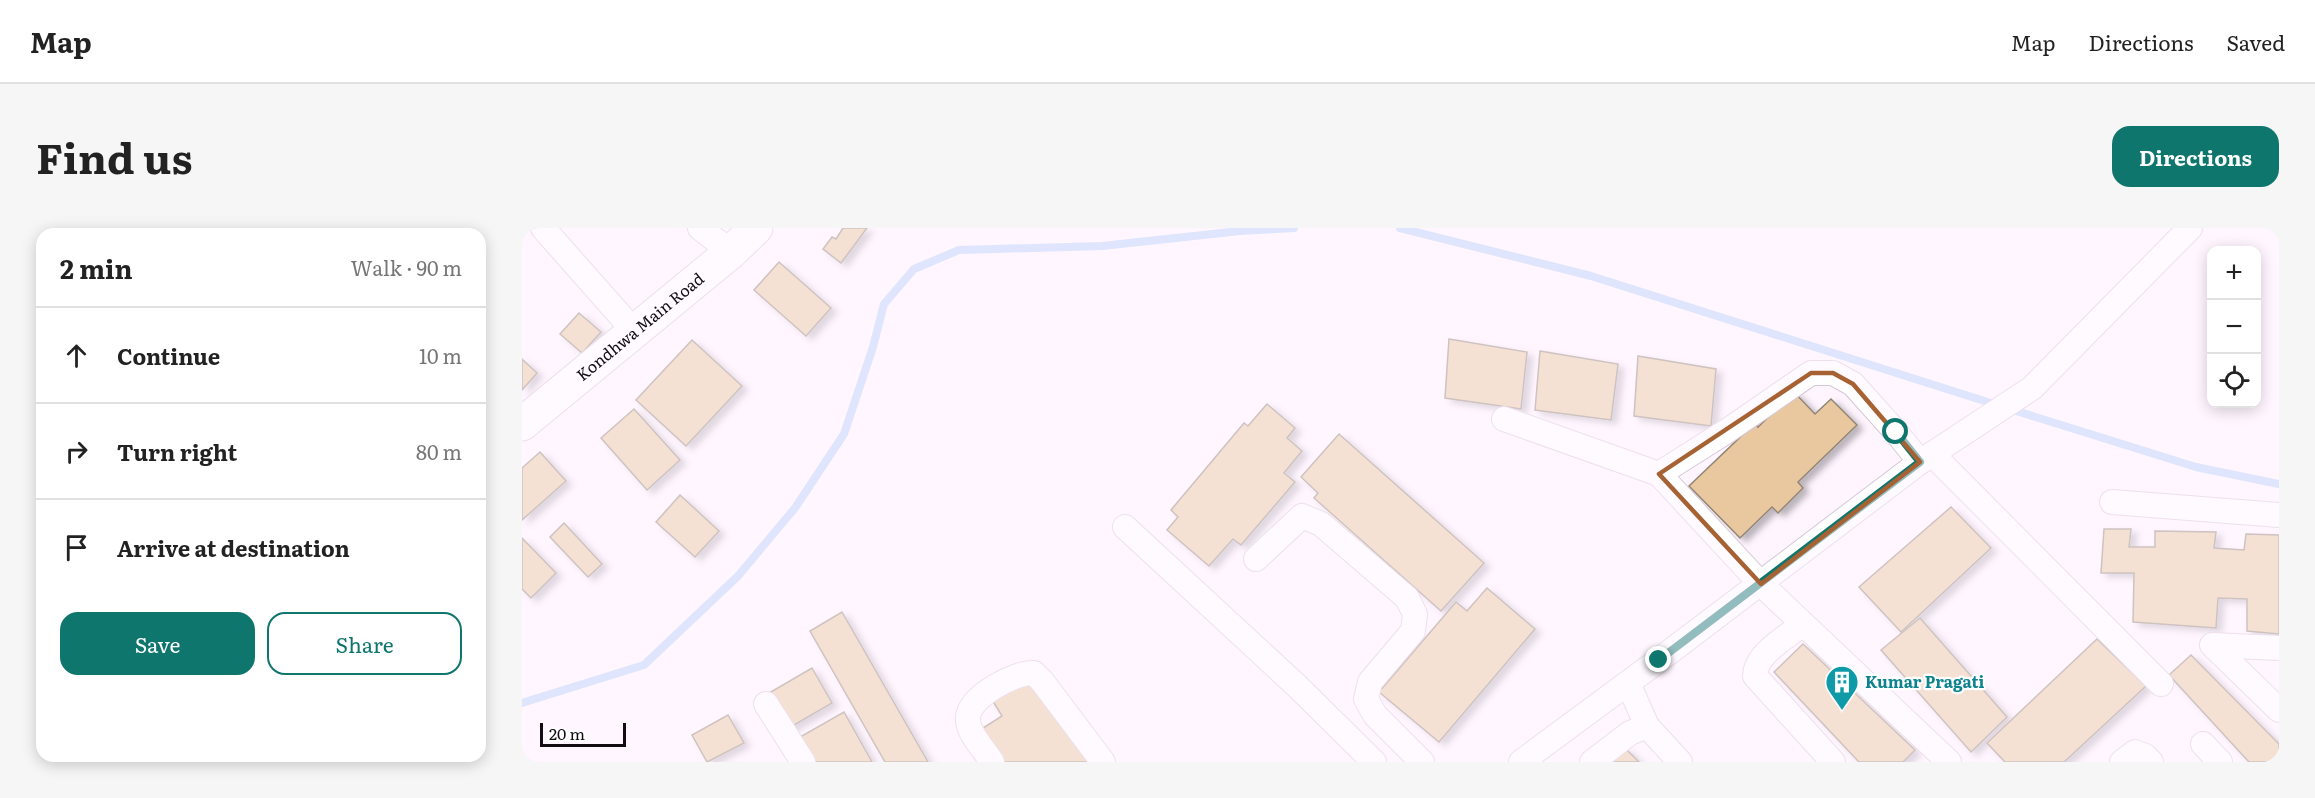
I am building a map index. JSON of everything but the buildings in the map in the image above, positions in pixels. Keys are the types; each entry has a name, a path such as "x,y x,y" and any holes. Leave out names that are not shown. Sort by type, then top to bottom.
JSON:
{"main road":[{"name":"Kondhwa Main Road","path":"522,424 756,228"}],"street":[{"path":"544,228 634,331"},
{"path":"700,228 730,252"},
{"path":"1521,762 1926,458 2032,388 2190,228"},
{"path":"1659,474 1727,431 1811,373 1833,373 1853,384 1896,432 1926,458 2161,684"},
{"path":"1504,419 1659,474 1761,584 1949,762"},
{"path":"2112,502 2279,516"},
{"path":"1256,559 1302,516 1321,524 1407,597 1415,614 1413,631 1370,682 1366,699 1375,715 1422,762"},
{"path":"1125,527 1297,686 1374,762"},
{"path":"1803,624 1763,657 1755,668 1755,676 1833,762"},
{"path":"2279,648 2212,645 2279,710"},
{"path":"992,762 969,727 970,710 973,702 997,685 1024,672 1034,673 1042,681 1103,762"},
{"path":"1628,683 1647,726 1680,762"},
{"path":"766,704 803,762"},
{"path":"1592,762 1630,733 1647,726"},
{"path":"2203,744 2220,762"},
{"path":"2122,762 2135,752 2145,756 2151,762"}],"highlighted area":[{"path":"1811,373 1833,373 1853,384 1920,462 1761,584 1659,474"}],"waterway":[{"path":"522,703 644,665 738,576 795,508 844,434 873,347 884,304 914,269 959,250 1102,246 1240,231 1294,228"},
{"path":"1400,228 1591,276 1997,405"},
{"path":"2010,409 2196,467 2279,484"}],"place":[{"name":"Kumar Pragati","path":"1842,711"}],"route":[{"path":"1659,660 1920,462 1896,432"}]}
